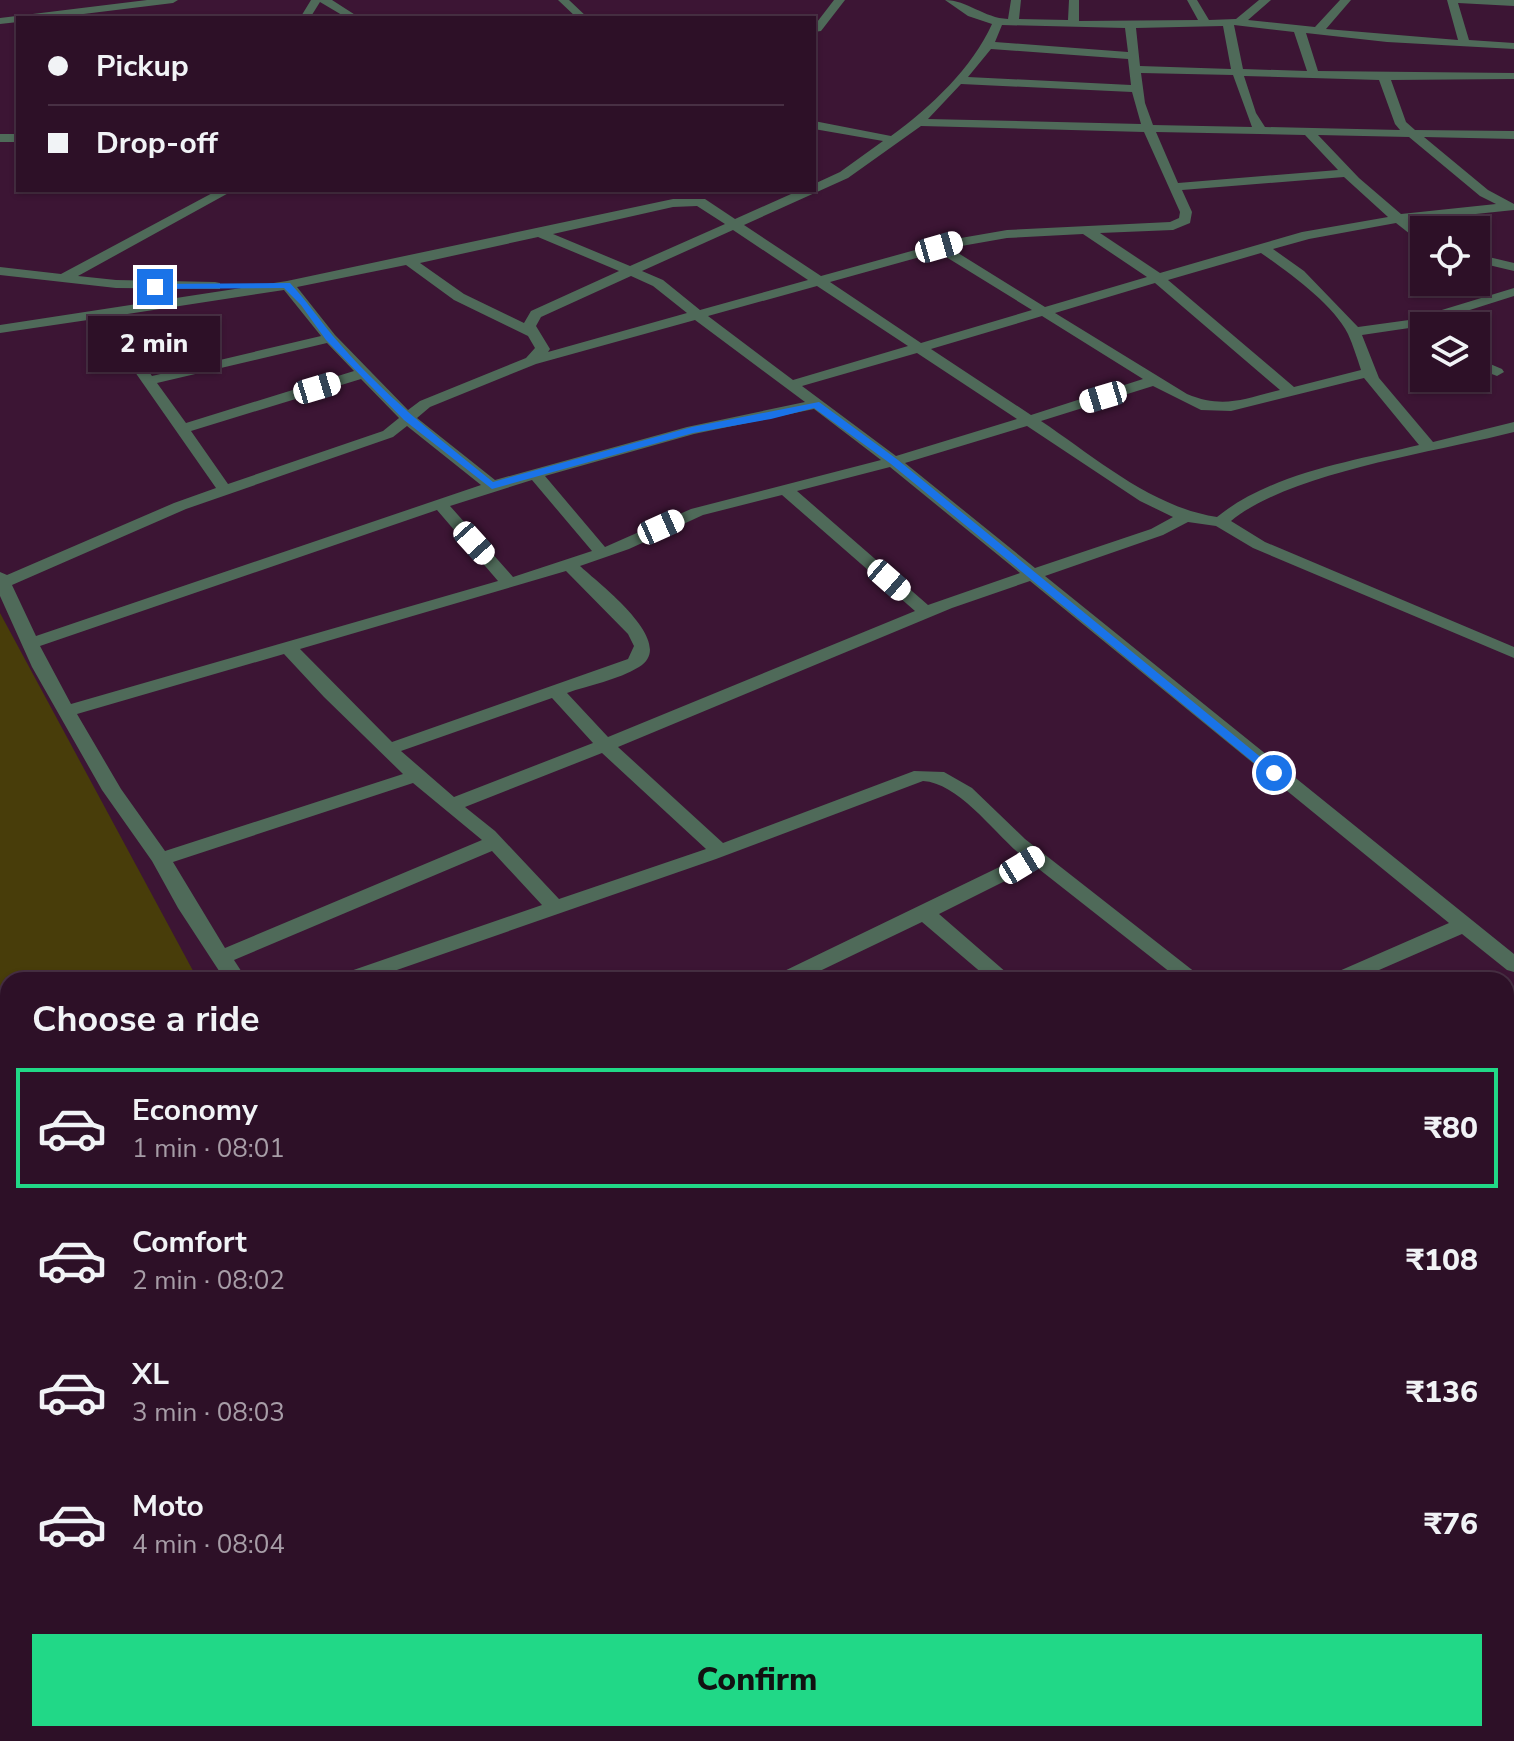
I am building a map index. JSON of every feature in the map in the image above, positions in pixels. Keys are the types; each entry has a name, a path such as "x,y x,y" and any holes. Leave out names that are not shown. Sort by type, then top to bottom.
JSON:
{"street":[{"path":"41,16 173,0"},
{"path":"324,0 352,16"},
{"path":"563,0 581,16"},
{"path":"817,29 840,0"},
{"path":"950,0 972,14 1006,22 1073,25 1234,22 1514,46"},
{"path":"816,190 918,122 988,45 1006,22 1016,0"},
{"path":"1073,25 1074,0"},
{"path":"1192,0 1205,22"},
{"path":"1234,22 1266,0"},
{"path":"1318,31 1346,0"},
{"path":"1465,44 1454,0 1514,3"},
{"path":"1234,22 1240,72 1253,126 1262,131"},
{"path":"231,972 188,908 161,859 124,810 66,711 29,644 2,580 224,489 372,440 395,430 425,404 531,361 939,247 1007,234 1173,226 1185,220 1186,212 1149,130 1138,89 1130,25"},
{"path":"1299,29 1314,75"},
{"path":"988,45 1240,72 1384,77 1514,76"},
{"path":"1384,77 1395,113 1413,134 1484,193 1512,207"},
{"path":"958,80 1138,89"},
{"path":"918,122 1310,134 1514,135"},
{"path":"816,125 895,140"},
{"path":"1310,134 1347,173 1410,230"},
{"path":"1173,187 1347,173"},
{"path":"60,280 218,192"},
{"path":"531,361 543,349 529,326 536,314 811,192"},
{"path":"0,329 287,285 689,200 708,204 1146,498 1186,517 1220,522 1259,545 1514,653"},
{"path":"791,385 1323,231 1395,218 1512,207"},
{"path":"1087,231 1156,277 1291,392"},
{"path":"538,232 669,289 695,313 894,462 1512,962"},
{"path":"939,247 1192,402 1218,408 1369,372"},
{"path":"1262,247 1326,299 1354,332 1369,372 1430,448"},
{"path":"409,261 459,297 533,333"},
{"path":"1490,261 1514,267"},
{"path":"0,271 60,280 155,287 287,285 330,338 407,418 492,486"},
{"path":"1354,332 1404,326 1514,292"},
{"path":"113,312 135,362 224,489"},
{"path":"1404,326 1410,329"},
{"path":"148,381 330,338"},
{"path":"1490,369 1497,372"},
{"path":"180,430 364,373"},
{"path":"66,711 569,565 603,554 697,512 894,462 1156,380"},
{"path":"29,644 492,486 692,430 771,416 816,404"},
{"path":"1220,522 1228,511 1258,496 1430,448 1511,432"},
{"path":"535,474 603,554"},
{"path":"787,491 926,612"},
{"path":"439,503 509,583"},
{"path":"452,805 926,612 1157,532 1186,517"},
{"path":"390,749 624,668 641,655 642,643 633,629 569,565"},
{"path":"288,647 330,693 416,776 495,842 556,908"},
{"path":"555,691 605,745 720,851"},
{"path":"369,972 720,851 921,775 937,776 965,792 1036,857 1184,972"},
{"path":"161,859 416,776"},
{"path":"222,957 495,842"},
{"path":"814,972 923,912 1036,857"},
{"path":"923,912 994,972"},
{"path":"1355,972 1464,925"}],"shaded area":[{"path":"0,613 194,972 0,972"}],"route":[{"path":"155,287 287,285 330,338 407,418 492,486 692,430 771,416 816,404 894,462 1274,773"}]}
